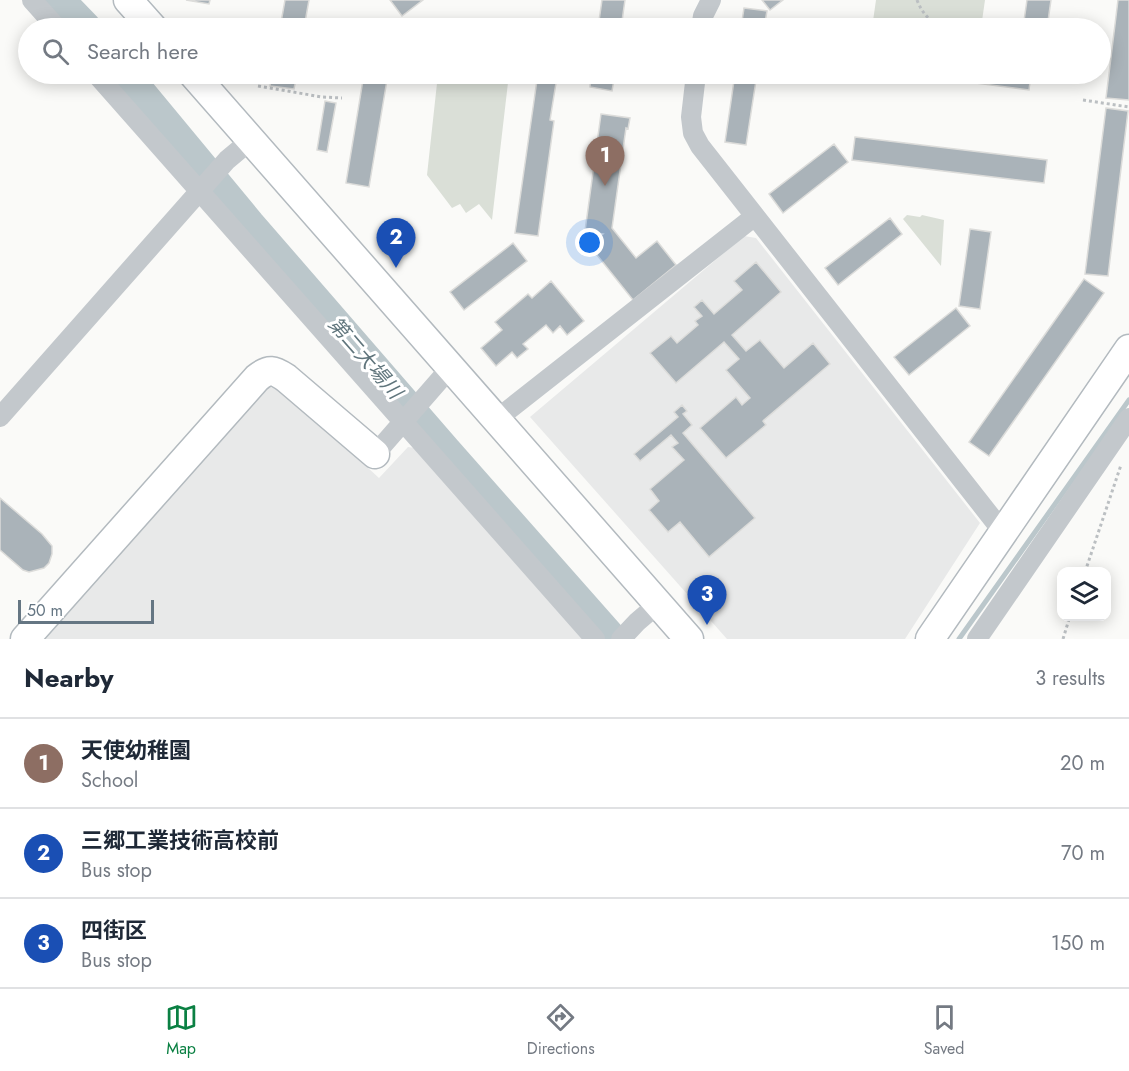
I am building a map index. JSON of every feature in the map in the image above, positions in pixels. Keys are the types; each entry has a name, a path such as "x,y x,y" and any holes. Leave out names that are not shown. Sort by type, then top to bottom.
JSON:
{"street":[{"path":"32,0 48,18"},
{"path":"128,0 144,18"},
{"path":"703,18 711,0"},
{"path":"105,84 404,419 595,639"},
{"path":"202,84 251,140 442,377 497,419 648,613 689,639"},
{"path":"695,84 691,117 693,133 700,146 1003,532"},
{"path":"0,417 227,160 251,140"},
{"path":"497,419 755,216"},
{"path":"930,639 1129,348"},
{"path":"25,639 263,373 278,372 375,454 442,377"},
{"path":"977,639 1129,418"},
{"path":"621,639 648,613"}],"path":[{"path":"916,0 920,9 928,18"},
{"path":"258,86 322,97 342,98"},
{"path":"1083,100 1129,107"},
{"path":"1087,567 1122,461 1107,449"},
{"path":"1063,639 1068,621"}],"shaded area":[{"path":"876,0 985,0 982,18 873,18"},
{"path":"437,84 508,84 492,220 479,204 466,213 460,204 452,208 427,175"},
{"path":"907,215 920,217 922,215 944,220 941,266 903,219"},
{"path":"744,236 756,238 980,523 905,639 727,639 530,417"},
{"path":"279,386 379,478 408,447 415,448 584,639 45,639 267,388"}],"building":[{"path":"186,0 210,0 209,4"},
{"path":"285,0 309,0 306,18 282,18"},
{"path":"390,0 423,0 402,16"},
{"path":"602,0 625,0 622,18 599,18"},
{"path":"762,0 783,0 770,10"},
{"path":"1027,0 1051,0 1048,18 1024,18"},
{"path":"1118,0 1129,0 1129,100 1106,98 1108,84 1111,84 1111,57"},
{"path":"744,8 767,11 766,18 742,18"},
{"path":"270,84 295,84 294,89 270,86"},
{"path":"362,84 386,84 369,187 346,183"},
{"path":"536,84 556,84 550,120 554,121 538,236 515,233"},
{"path":"590,84 613,84 612,91 590,87"},
{"path":"734,84 755,84 746,145 725,142"},
{"path":"983,84 1030,84 1029,90"},
{"path":"325,101 336,103 327,152 317,150"},
{"path":"1106,108 1128,111 1108,276 1085,274"},
{"path":"601,114 630,118 628,129 626,128 612,228 636,258 657,241 676,265 633,300 589,245 603,234 585,231"},
{"path":"855,137 1047,160 1044,183 852,160"},
{"path":"834,144 848,162 783,213 769,194"},
{"path":"890,218 902,234 838,285 825,268"},
{"path":"970,229 991,232 980,309 959,306"},
{"path":"513,243 527,261 464,310 450,292"},
{"path":"756,262 781,292 732,335 746,351 760,340 784,368 813,343 830,364 763,421 766,425 726,458 700,428 736,397 742,405 750,398 726,370 739,359 724,342 676,383 650,353 671,336 677,343 698,325 695,321 702,316 694,307 702,300 714,314 742,290 734,281"},
{"path":"1084,279 1104,293 989,456 969,442"},
{"path":"551,281 584,321 567,335 560,326 553,333 546,325 523,344 528,349 517,358 512,352 496,366 481,348 502,330 495,322 528,294 532,298"},
{"path":"956,308 970,326 909,375 894,357"},
{"path":"682,405 687,411 683,414 692,425 683,433 755,518 709,557 680,522 668,532 649,510 659,501 650,489 684,460 672,447 678,443 671,435 640,461 634,454 678,417 674,412"},
{"path":"0,498 42,534 52,546 49,563 44,568 29,572 23,570 0,550"}],"waterway":[{"name":"第二大場川","path":"58,0 75,18"},
{"name":"第二大場川","path":"132,84 249,225 611,639"},
{"path":"959,639 1129,400"}],"place":[{"name":"天使幼稚園","path":"605,186"},
{"name":"三郷工業技術高校前","path":"396,268"},
{"name":"四街区","path":"707,625"}]}
